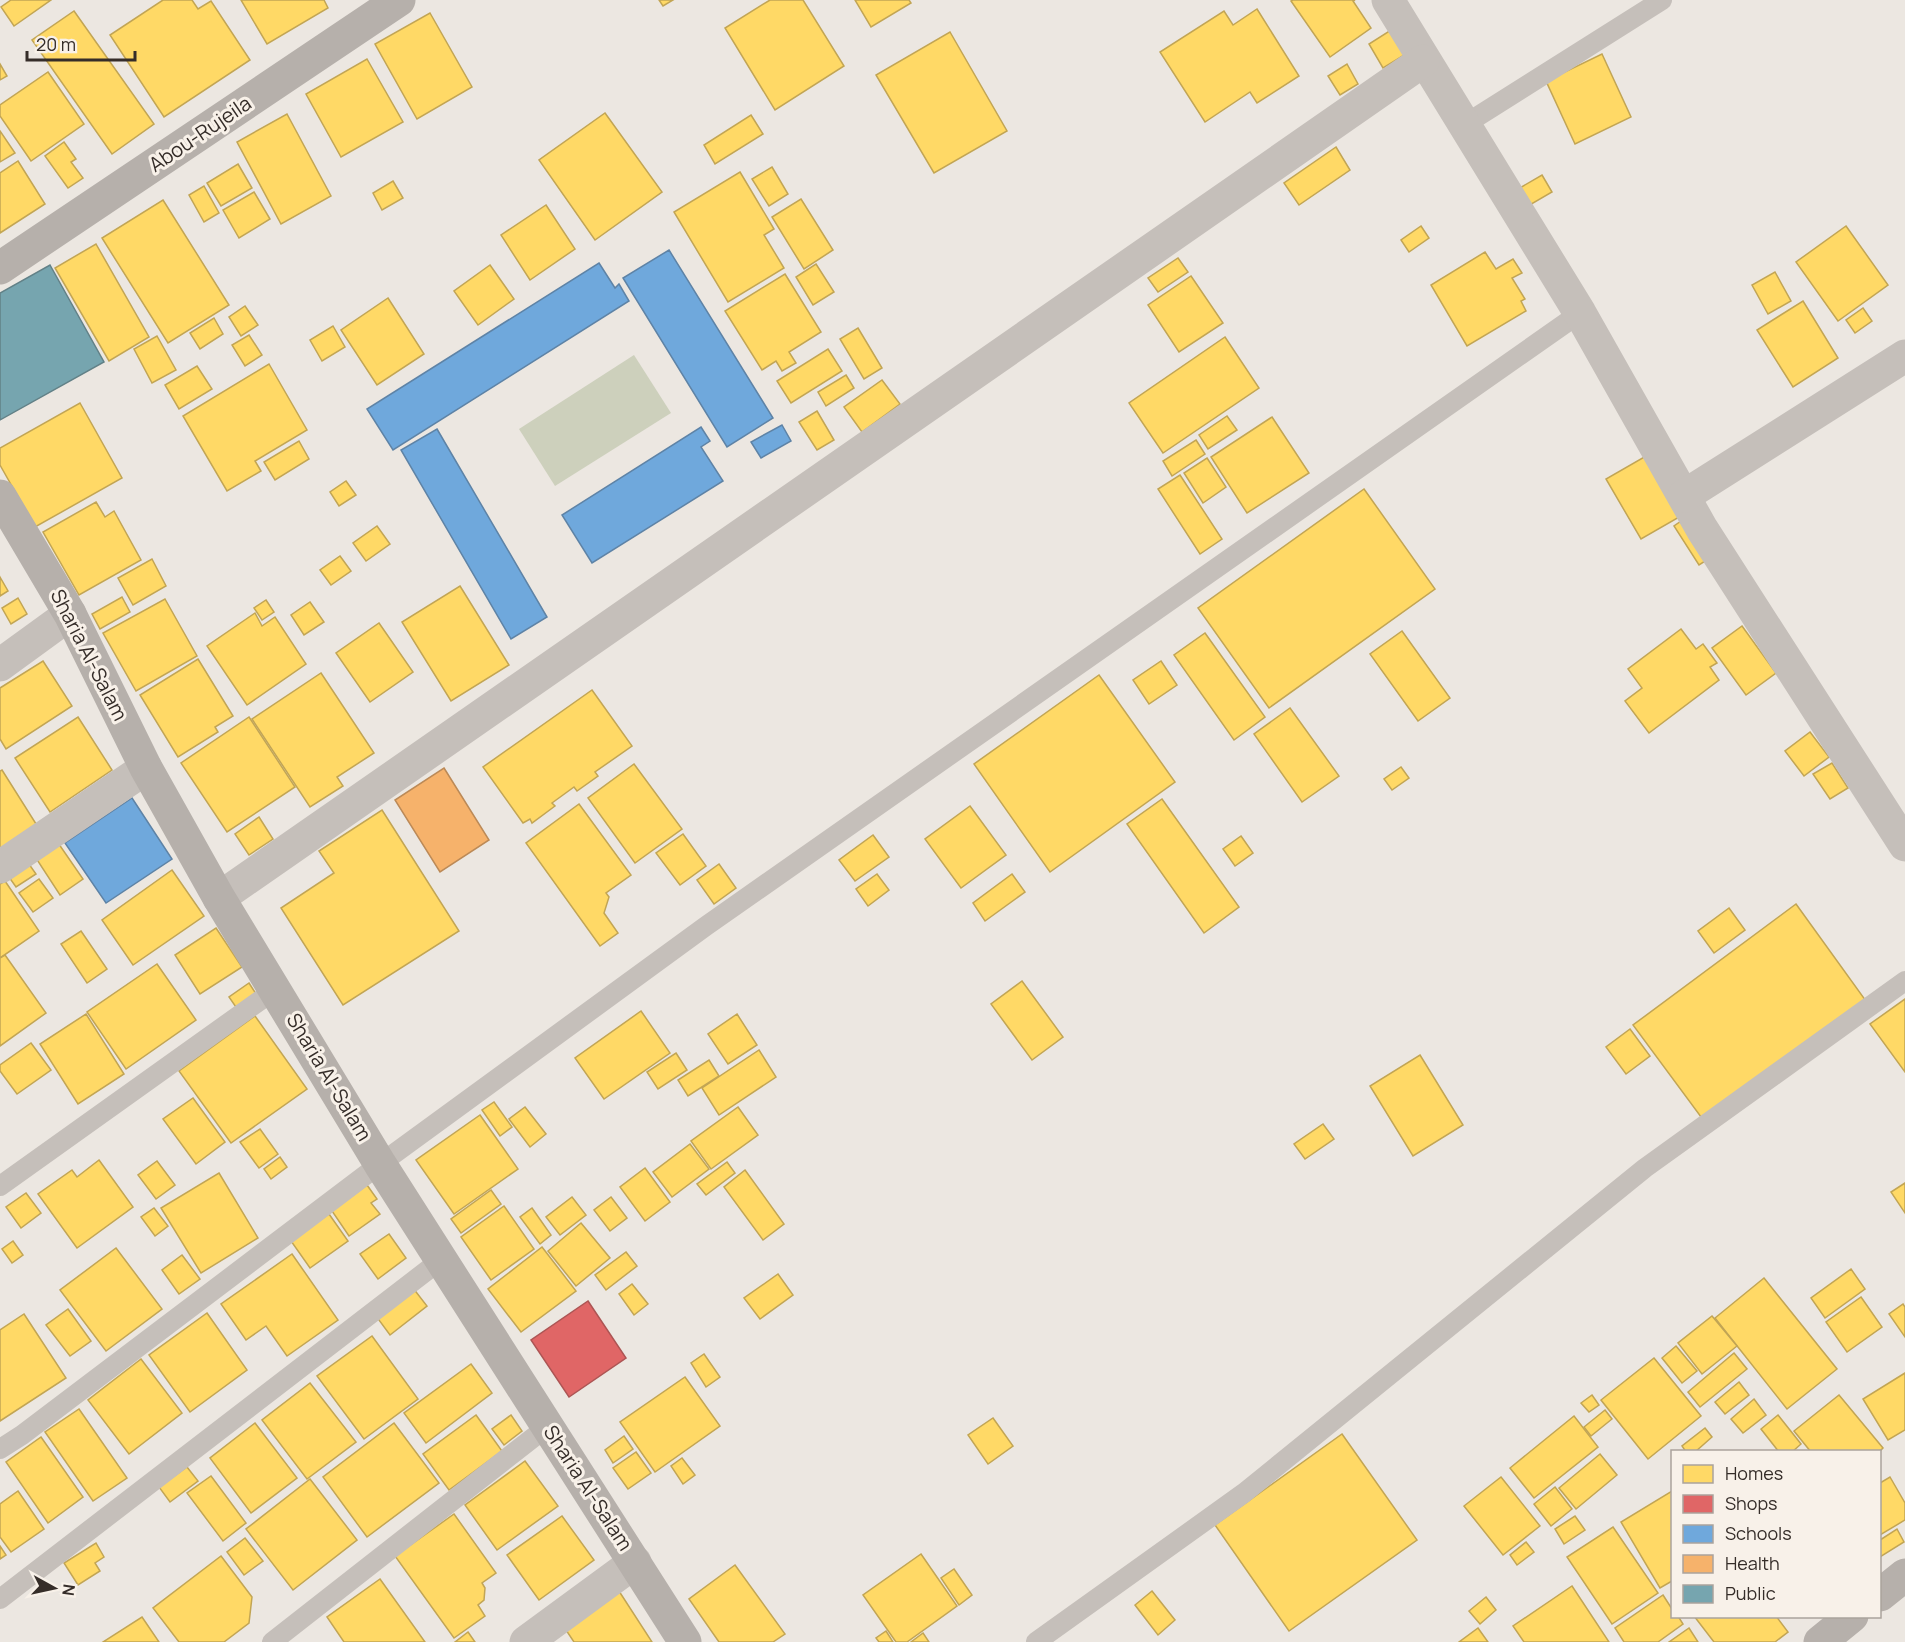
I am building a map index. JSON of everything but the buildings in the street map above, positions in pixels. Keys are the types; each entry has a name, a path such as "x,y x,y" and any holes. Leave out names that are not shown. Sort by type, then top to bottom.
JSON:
{"street":[{"name":"Abou-Rujeila","path":"0,268 399,0"},
{"path":"1388,0 1580,313 1702,530 1905,844"},
{"path":"219,898 1424,61"},
{"path":"1684,496 1905,356"},
{"name":"Sharia Al-Salam","path":"0,496 70,614 146,768 219,898 380,1164 685,1642"},
{"path":"0,665 70,614"},
{"path":"0,867 146,768"},
{"path":"526,1642 635,1562"},
{"path":"1881,1594 1905,1575"},
{"path":"1820,1642 1851,1618"}],"lane":[{"path":"1464,125 1662,0"},
{"path":"0,1449 380,1164 706,926 1580,313"},
{"path":"1036,1642 1244,1493 1644,1168 1905,981"},
{"path":"0,1186 276,989"},
{"path":"0,1599 442,1259"},
{"path":"272,1642 548,1425"}],"green space":[{"path":"634,355 671,413 555,486 519,429"}]}
